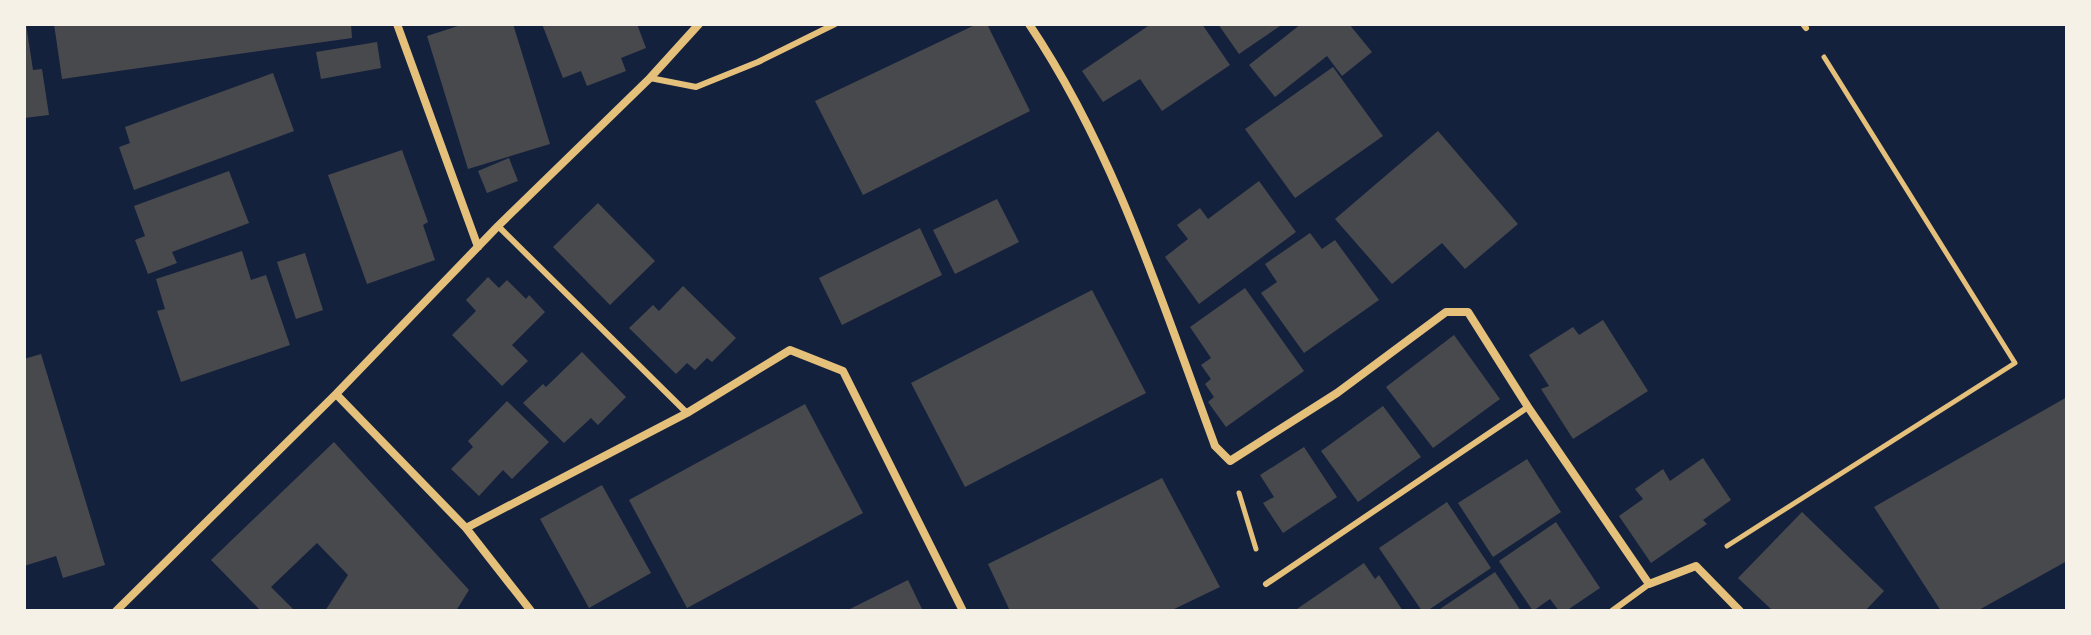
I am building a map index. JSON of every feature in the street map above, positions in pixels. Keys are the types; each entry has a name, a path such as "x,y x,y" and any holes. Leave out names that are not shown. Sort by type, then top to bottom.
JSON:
{"street":[{"path":"397,24 478,247"},
{"path":"116,611 336,394 498,226 650,78 699,24"},
{"path":"1029,24 1055,62 1105,158 1215,446 1230,461 1337,393 1446,312 1468,312 1528,407 1649,584 1696,566 1740,611"},
{"path":"466,528 687,413 790,350 843,371 963,611"},
{"path":"336,394 466,528 531,611"}],"lane":[{"path":"650,78 696,87 758,62 835,24"},
{"path":"498,226 687,413"},
{"path":"1266,584 1528,407"},
{"path":"1612,611 1649,584"}],"path":[{"path":"1696,566 2015,363 1804,26"},
{"path":"1230,461 1266,584"}],"building":[{"path":"24,24 33,70 42,69 49,115 24,118"},
{"path":"54,24 351,24 352,38 62,79"},
{"path":"464,24 513,24 550,144 468,169 427,36"},
{"path":"542,24 637,24 646,48 621,58 626,71 587,86 581,71 563,78"},
{"path":"977,24 987,24 1030,111 863,195 815,101"},
{"path":"1151,24 1202,24 1230,65 1162,111 1140,79 1103,102 1082,71"},
{"path":"1218,24 1283,24 1239,54"},
{"path":"1301,24 1349,24 1372,52 1342,76 1327,56 1275,97 1249,65"},
{"path":"377,42 381,68 321,79 316,52"},
{"path":"1333,67 1383,136 1295,198 1245,129"},
{"path":"273,73 294,131 134,190 119,147 130,143 125,127"},
{"path":"1438,131 1518,224 1465,269 1442,243 1392,284 1335,219"},
{"path":"402,150 428,222 423,225 435,260 367,284 328,175"},
{"path":"509,158 518,181 487,193 478,171"},
{"path":"229,171 249,223 172,252 177,263 148,274 135,240 145,236 134,206"},
{"path":"1259,181 1296,232 1199,304 1165,257 1188,239 1177,225 1200,208 1208,219"},
{"path":"997,199 1019,242 955,274 933,230"},
{"path":"598,203 655,261 610,305 553,247"},
{"path":"920,228 942,275 842,325 819,278"},
{"path":"1310,233 1322,249 1335,240 1379,300 1304,353 1261,293 1277,282 1265,264"},
{"path":"242,251 251,280 266,275 290,345 181,382 157,311 165,309 156,279"},
{"path":"305,253 323,310 296,319 277,262"},
{"path":"488,277 499,288 507,280 526,299 529,295 545,312 512,345 528,361 502,386 452,335 476,311 466,300"},
{"path":"683,286 736,338 712,362 707,358 695,370 687,363 676,374 629,328 653,305 659,311"},
{"path":"1245,288 1304,371 1226,427 1208,402 1214,397 1205,384 1211,379 1201,365 1211,358 1190,327"},
{"path":"1092,290 1146,393 965,487 911,383"},
{"path":"1603,320 1648,391 1573,439 1541,389 1549,386 1529,355 1573,327 1579,335"},
{"path":"1454,335 1500,399 1433,448 1386,387"},
{"path":"582,352 626,397 598,425 591,418 564,443 523,403 543,384 546,387"},
{"path":"41,354 105,565 63,578 56,556 24,566 24,359"},
{"path":"2067,397 2067,561 1977,611 1941,611 1874,507"},
{"path":"507,401 549,442 512,479 503,470 479,496 451,469 473,447 468,441"},
{"path":"805,404 863,513 687,608 629,500"},
{"path":"1383,406 1421,457 1358,502 1321,451"},
{"path":"334,442 469,590 456,611 325,611 348,575 317,543 271,587 295,611 261,611 211,560"},
{"path":"1304,447 1337,497 1283,533 1263,503 1274,497 1260,475"},
{"path":"1703,458 1731,500 1703,520 1707,524 1651,563 1619,516 1643,499 1635,489 1663,469 1670,481"},
{"path":"1527,459 1561,512 1493,557 1458,503"},
{"path":"1162,478 1220,587 1170,611 1010,611 988,564"},
{"path":"602,485 651,573 589,608 540,519"},
{"path":"1447,502 1491,568 1427,611 1422,611 1379,548"},
{"path":"1802,512 1884,591 1865,611 1773,611 1738,578"},
{"path":"1556,522 1600,588 1566,611 1559,611 1550,599 1533,611 1499,561"},
{"path":"1364,563 1375,579 1379,575 1403,611 1294,611"},
{"path":"1495,572 1521,611 1437,611"},
{"path":"908,580 923,611 846,611"}]}
